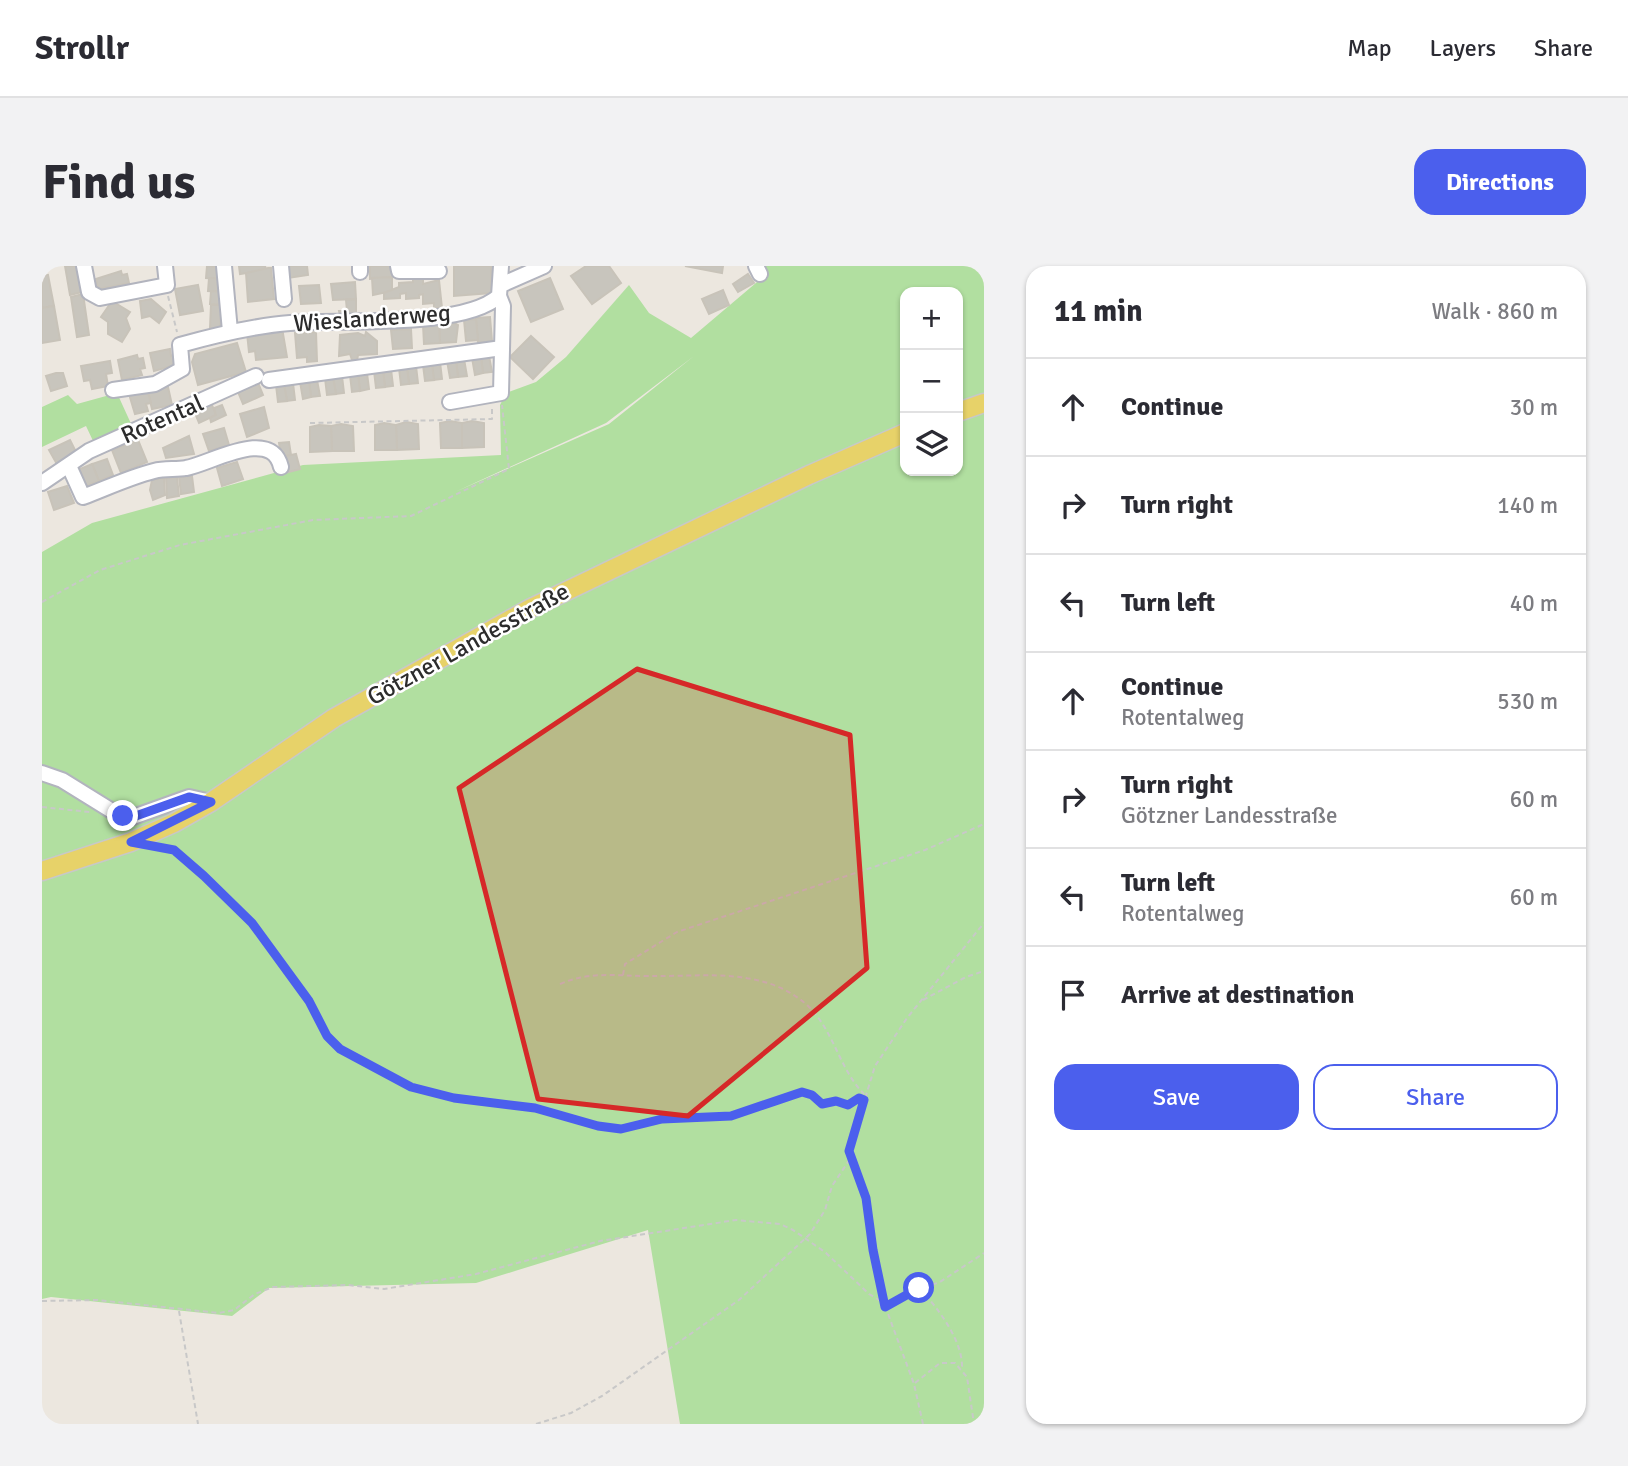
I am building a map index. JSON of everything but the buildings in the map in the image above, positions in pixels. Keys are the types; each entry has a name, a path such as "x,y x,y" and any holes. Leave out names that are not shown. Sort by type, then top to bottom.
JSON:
{"main road":[{"path":"963,410 984,403"},
{"name":"Götzner Landesstraße","path":"42,871 145,836 211,802 334,718 529,609 809,475 900,435"}],"street":[{"path":"84,266 89,292 96,298 167,285 165,266"},
{"path":"224,266 230,331"},
{"path":"281,266 284,299"},
{"path":"398,266 399,271 439,271"},
{"path":"450,401 497,394 503,306 500,266"},
{"name":"Wieslanderweg","path":"113,390 155,384 182,369 180,345 230,331 290,323 387,321 454,313 490,304 500,291 544,266"},
{"name":"Rotental","path":"42,484 89,451 263,378 502,348"},
{"name":"Rotental","path":"69,466 83,497 155,471 188,468 237,449 268,450 277,457 281,467"},
{"path":"42,773 62,780 112,811 133,817 189,797 211,802"}],"path":[{"path":"167,285 176,327"},
{"path":"310,423 492,419 497,394"},
{"path":"42,603 100,570 180,545 313,520 411,516 474,488 509,469 497,394"},
{"path":"623,975 625,964 677,932 925,850 984,824"},
{"path":"152,845 174,850 252,923 340,1049 411,1087 454,1098 535,1108 610,1128 662,1119 731,1116 802,1092 819,1099 822,1104 836,1101 848,1105 859,1098 864,1100"},
{"path":"923,1424 914,1384 884,1305 866,1198 849,1151 875,1066 984,923"},
{"path":"922,1001 966,977 984,971"},
{"path":"560,984 580,976 721,975 751,979 790,994 816,1014 835,1044 855,1085 865,1095"},
{"path":"536,1424 571,1413 602,1396 739,1300 806,1239 825,1210 832,1186 850,1159"},
{"path":"42,1301 97,1300 219,1313 234,1310 255,1294 273,1287 348,1285 384,1289 443,1281 600,1241 736,1220 780,1224 824,1252 884,1305"},
{"path":"884,1305 919,1288 940,1282 984,1253"},
{"path":"919,1288 934,1305 959,1349 962,1369"},
{"path":"179,1310 198,1424"},
{"path":"914,1384 940,1363 955,1363 967,1377 974,1424"}],"highlighted area":[{"path":"637,669 850,735 867,968 688,1116 538,1099 459,788"}],"green space":[{"path":"757,266 984,266 984,1424 680,1424 648,1230 476,1283 269,1288 232,1316 51,1297 42,1299 42,552 92,523 303,465 501,455 500,405 506,393 536,382 566,357 629,285 649,313 691,338 763,277","holes":["694,356 609,424 455,492 606,423"]},
{"path":"117,393 133,428 94,443 86,426 42,447 42,407 68,395 77,404"}],"route":[{"path":"123,816 133,817 189,797 211,802 158,831 131,842 160,845 174,850 224,893 252,923 309,1001 327,1036 340,1049 411,1087 430,1094 535,1108 598,1126 621,1129 662,1119 731,1116 765,1107 802,1092 812,1095 825,1105 830,1101 848,1105 855,1099 864,1100 849,1151 866,1198 885,1307 919,1288"}]}
